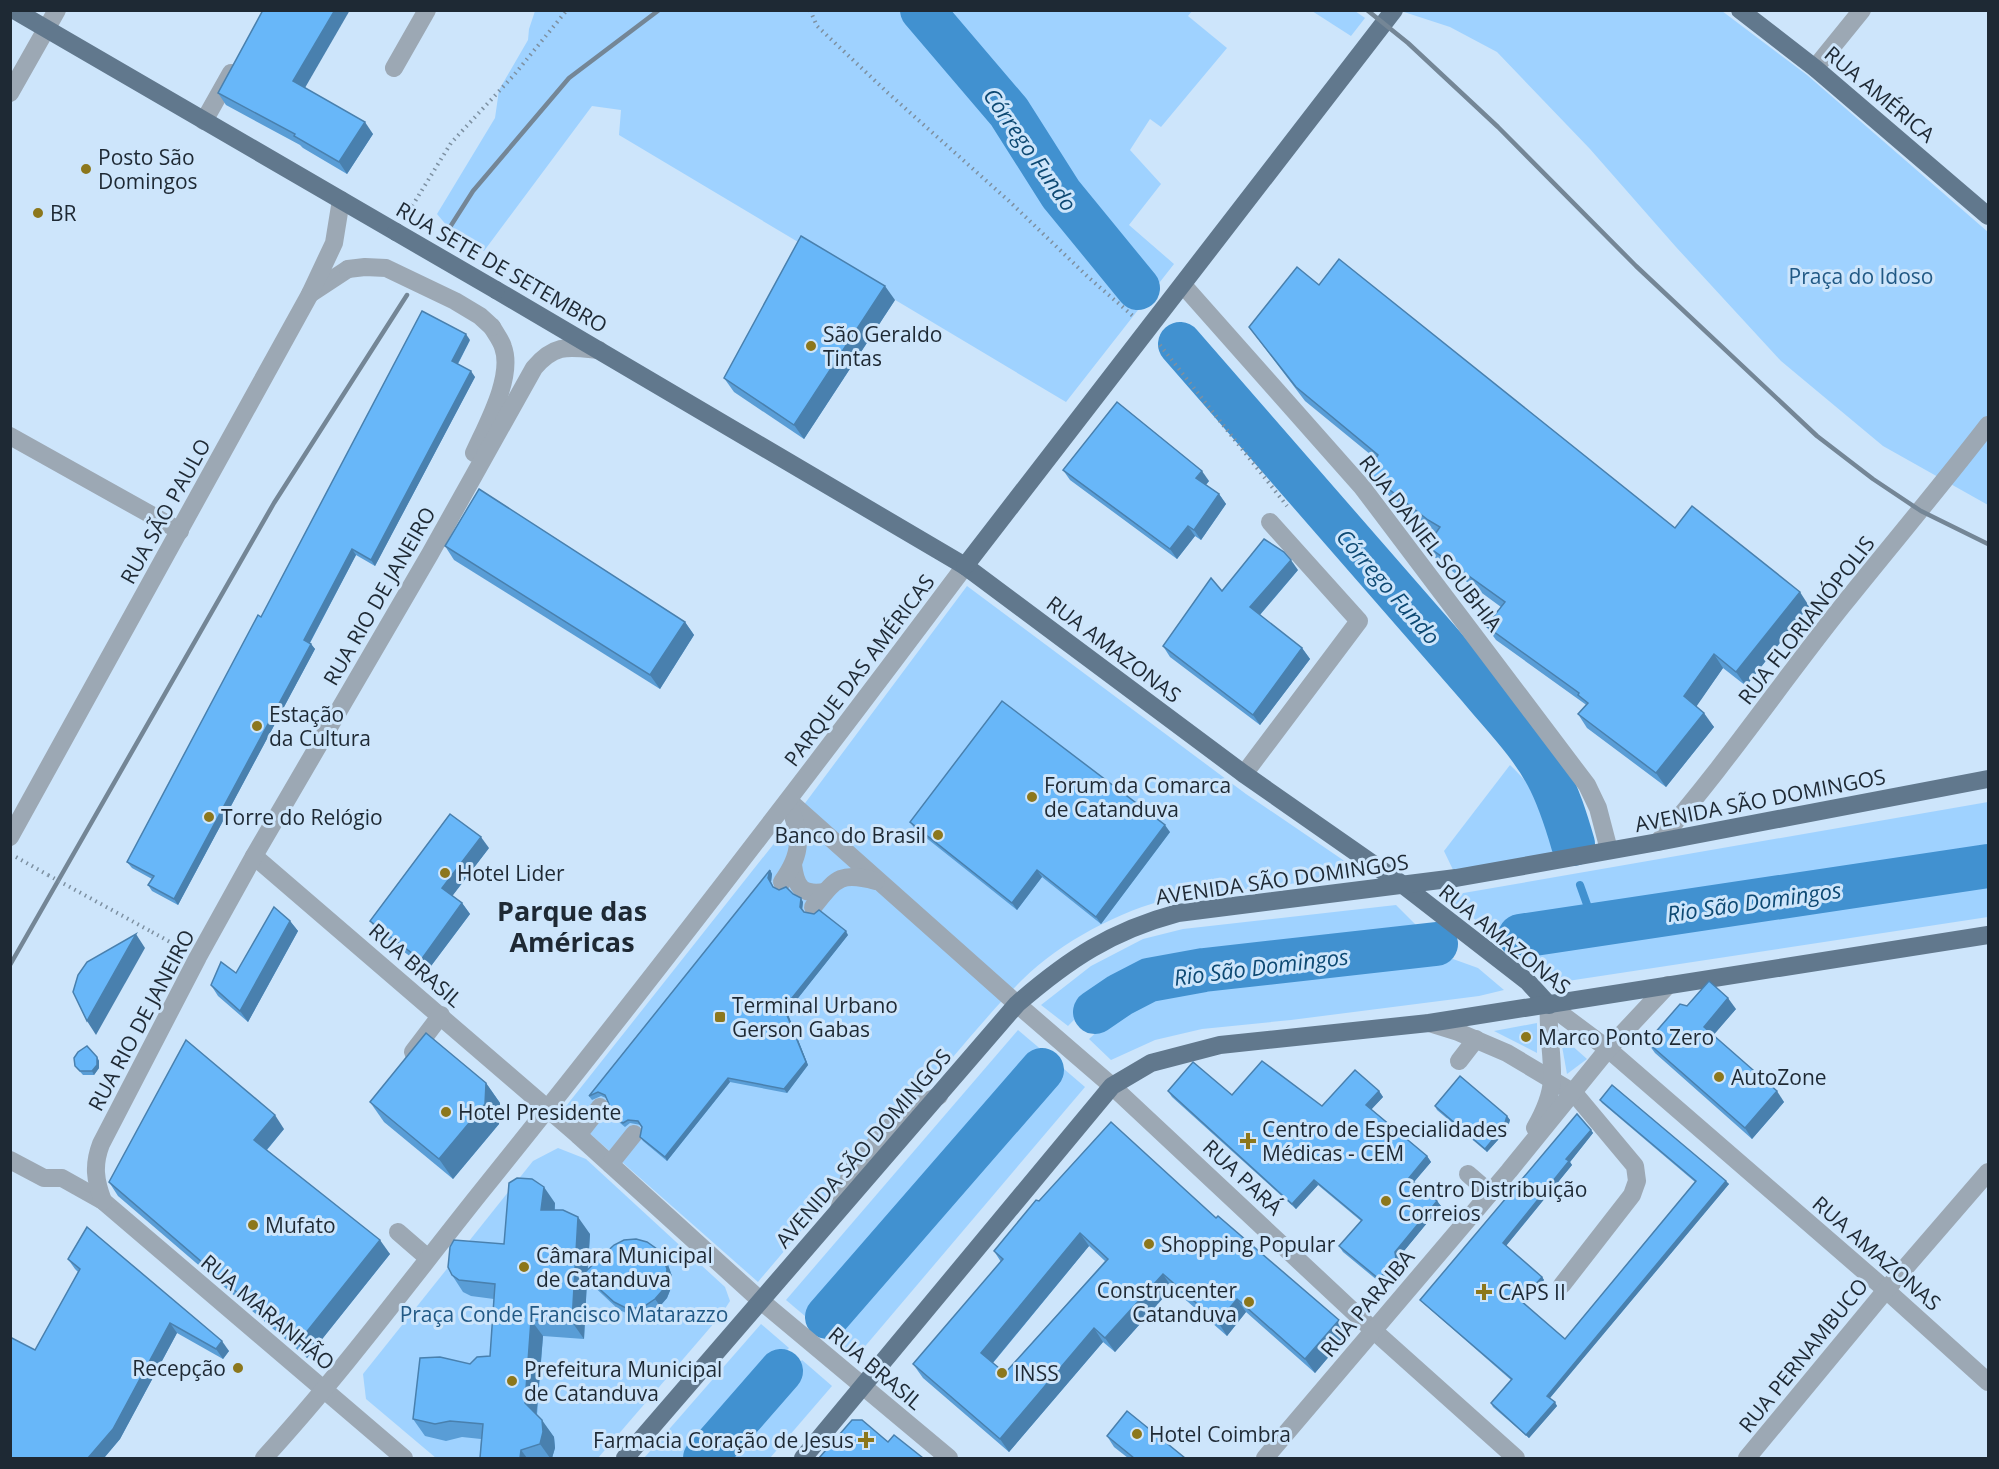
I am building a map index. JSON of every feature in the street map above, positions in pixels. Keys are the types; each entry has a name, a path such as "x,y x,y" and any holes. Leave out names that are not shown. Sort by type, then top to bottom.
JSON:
{"main road":[{"name":"RUA SETE DE SETEMBRO","path":"14,10 601,350 965,566"},
{"path":"965,566 1394,10"},
{"name":"RUA AMÉRICA","path":"1740,10 1815,68 1989,216"},
{"name":"RUA AMAZONAS","path":"965,566 1244,774 1403,885 1528,982 1549,1005"},
{"name":"AVENIDA SÃO DOMINGOS","path":"625,1458 767,1307 839,1211 939,1096 1023,1010 1047,978 1078,955 1111,936 1143,922 1178,913 1456,878 1989,779"},
{"path":"803,1458 863,1387 1105,1080 1151,1063 1220,1045 1429,1023 1989,935"}],"street":[{"path":"10,93 57,10"},
{"path":"394,68 427,10"},
{"path":"1815,68 1862,10"},
{"path":"204,121 238,61"},
{"name":"RUA SÃO PAULO","path":"10,837 310,294 334,243 341,200"},
{"path":"310,294 348,269 386,268 455,301 480,316 492,327 504,349 505,366 499,395 430,554"},
{"name":"RUA DANIEL SOUBHIA","path":"1183,285 1362,487 1587,785 1599,808 1609,850"},
{"name":"RUA RIO DE JANEIRO","path":"103,1201 95,1173 96,1157 101,1144 198,957 254,856 430,554 534,368 543,357 555,349 567,347 601,350"},
{"name":"RUA FLORIANÓPOLIS","path":"1658,842 1697,798 1842,606 1989,425"},
{"path":"10,436 180,531"},
{"path":"1244,774 1359,621 1270,522"},
{"name":"PARQUE DAS AMÉRICAS","path":"548,1109 789,801 965,566"},
{"path":"789,801 798,834 794,866 795,880 802,890 812,894 825,892"},
{"path":"789,801 1023,1010"},
{"name":"RUA BRASIL","path":"254,856 548,1109"},
{"path":"782,882 794,866"},
{"path":"813,907 839,879 855,875 879,882"},
{"name":"RUA PARAIBA","path":"1265,1458 1509,1171 1608,1050 1668,985"},
{"path":"1509,1171 1546,1107 1552,1079 1548,1036 1549,1005"},
{"name":"RUA AMAZONAS","path":"1549,1005 1608,1050 1886,1290 1989,1383"},
{"name":"RUA PARÁ","path":"1023,1010 1105,1080 1373,1330 1516,1458"},
{"path":"413,1052 441,1015"},
{"path":"1429,1023 1476,1039 1507,1053 1574,1093 1635,1166 1637,1181 1632,1195 1562,1285"},
{"path":"1459,1061 1476,1039"},
{"path":"578,1135 600,1107"},
{"path":"264,1458 324,1389 548,1109 767,1307"},
{"path":"610,1164 634,1134"},
{"name":"RUA MARANHÃO","path":"10,1160 44,1178 62,1178 103,1201 404,1458"},
{"name":"RUA PERNAMBUCO","path":"1747,1458 1886,1290 1989,1172"},
{"path":"1468,1174 1490,1193"},
{"path":"398,1232 429,1258"},
{"name":"RUA BRASIL","path":"767,1307 949,1458"}],"path":[{"path":"391,228 451,142 514,75 567,10"},
{"path":"810,10 817,26 1009,201 1088,277 1148,329 1294,515"},
{"path":"10,854 198,957"}],"green space":[{"name":"Praça do Idoso","path":"1406,10 1722,11 1807,75 1988,232 1988,505 1883,446 1781,361 1590,149 1497,52 1450,27 1404,12"},
{"path":"535,11 1192,11 1188,16 1227,48 1161,127 1150,119 1130,150 1161,184 1129,225 1174,264 1066,402 619,135 621,110 592,106 484,251 453,233 437,214 495,118 499,90 528,40"},
{"path":"1312,11 1355,11 1365,18 1351,36"},
{"path":"967,586 1246,794 1365,875 1172,898 1112,919 1073,940 1038,966 1008,994 758,1282 563,1110 791,822"},
{"path":"1510,765 1528,784 1542,806 1551,830 1555,856 1455,874 1444,851"},
{"path":"1988,802 1988,852 1488,930 1446,896"},
{"path":"1988,876 1988,917 1561,982 1515,948 1594,938"},
{"path":"1396,905 1424,933 1147,967 1106,987 1068,1026 1041,1005 1091,966 1143,939 1183,929"},
{"path":"1453,959 1478,968 1504,990 1479,996 1202,1029 1155,1040 1111,1060 1089,1039 1113,1017 1147,999 1197,987"},
{"path":"1537,1023 1537,1053 1494,1031"},
{"path":"1018,1030 1044,1052 812,1322 786,1300"},
{"path":"1560,1035 1587,1059 1567,1074"},
{"path":"1064,1069 1085,1087 856,1357 835,1340"},
{"name":"Praça Conde Francisco Matarazzo","path":"558,1148 586,1159 725,1287 730,1301 721,1315 598,1458 436,1458 366,1399 363,1374 533,1161"},
{"path":"761,1324 789,1348 693,1458 644,1458"},
{"path":"802,1360 832,1386 770,1458 719,1458"}],"building":[{"path":"263,10 335,10 293,81 365,122 339,162 294,136 295,134 218,93"},
{"name":"São Geraldo Tintas","path":"801,236 885,286 794,425 724,378"},
{"path":"1339,259 1675,528 1692,506 1800,592 1736,672 1714,654 1684,696 1704,713 1656,773 1578,714 1588,703 1578,695 1579,693 1486,626 1505,602 1427,546 1440,527 1367,472 1378,455 1296,387 1249,327 1297,267 1319,285"},
{"path":"422,311 466,334 452,361 471,371 371,560 352,549 304,640 311,644 174,899 148,885 154,876 127,862 258,615 261,617"},
{"path":"1117,402 1202,471 1196,478 1219,494 1194,530 1188,526 1170,549 1063,470"},
{"path":"479,489 685,622 650,675 445,546"},
{"path":"1264,539 1284,552 1291,560 1250,607 1302,648 1253,715 1163,646 1211,578 1222,591"},
{"name":"Forum da Comarca de Catanduva","path":"1002,701 1165,825 1096,917 1037,870 1012,903 910,822"},
{"name":"Hotel Lider","path":"450,814 481,837 442,888 462,903 421,960 370,921"},
{"name":"Terminal Urbano Gerson Gabas","path":"770,870 768,878 773,887 779,890 786,887 801,898 800,907 804,912 814,914 819,910 846,931 784,1008 806,1062 784,1089 728,1078 665,1157 640,1137 642,1127 638,1121 628,1120 623,1123 606,1110 609,1104 605,1095 598,1092 589,1096"},
{"path":"274,907 290,921 240,1011 211,985 221,962 236,973"},
{"path":"136,934 87,1021 73,992 78,975 87,962"},
{"name":"AutoZone","path":"1709,981 1728,998 1704,1027 1777,1091 1745,1128 1647,1042 1680,1004 1687,1006"},
{"name":"Hotel Presidente","path":"426,1033 486,1083 485,1104 439,1159 370,1102"},
{"name":"Mufato","path":"186,1040 275,1115 254,1140 380,1240 297,1344 109,1182"},
{"path":"87,1046 97,1057 97,1065 92,1071 80,1071 75,1066 74,1058"},
{"path":"1262,1061 1322,1106 1355,1070 1379,1091 1366,1105 1427,1156 1409,1178 1437,1201 1395,1252 1396,1259 1379,1279 1339,1246 1362,1220 1314,1180 1292,1204 1168,1091 1193,1062 1232,1095"},
{"path":"1460,1076 1507,1116 1504,1126 1485,1149 1435,1106"},
{"path":"1612,1085 1726,1181 1547,1396 1555,1402 1526,1435 1491,1403 1512,1379 1420,1300 1577,1114 1591,1130 1566,1159 1569,1161 1503,1243 1542,1277 1521,1301 1565,1339 1696,1181 1600,1100"},
{"path":"1111,1122 1216,1218 1218,1216 1339,1320 1305,1359 1237,1299 1218,1322 1163,1274 1105,1338 1094,1328 1000,1439 913,1364 1003,1259 994,1251 1036,1200 1039,1201","holes":["1080,1233 1108,1259 1005,1373 981,1353"]},
{"path":"517,1178 532,1179 544,1187 541,1210 563,1210 578,1217 572,1322 531,1320 525,1403 542,1420 543,1432 540,1444 521,1450 520,1458 480,1458 483,1424 450,1421 435,1424 413,1419 420,1358 440,1357 470,1364 477,1357 490,1356 495,1284 459,1280 452,1275 448,1267 450,1247 454,1240 504,1244 509,1183"},
{"path":"87,1227 222,1341 216,1349 170,1323 113,1429 88,1458 10,1458 10,1337 35,1350 80,1269 68,1259"},
{"path":"636,1239 647,1242 657,1249 667,1269 666,1280 662,1291 646,1305 635,1308 624,1307 614,1302 583,1274 614,1245 624,1240"},
{"name":"Hotel Coimbra","path":"1127,1411 1185,1458 1134,1458 1107,1436"},
{"path":"852,1420 862,1420 888,1442 894,1435 923,1458 819,1458"}],"waterway":[{"name":"Córrego Fundo","path":"922,10 1009,112 1061,194 1138,288"},
{"name":"Córrego Fundo","path":"1180,344 1524,740 1551,783 1573,844"},
{"name":"Rio São Domingos","path":"1520,936 1988,866"},
{"path":"1580,885 1594,924"},
{"name":"Rio São Domingos","path":"1095,1012 1120,995 1149,980 1204,970 1436,944"},
{"name":"Rio São Domingos","path":"827,1317 1042,1070"},
{"name":"Rio São Domingos","path":"705,1458 781,1371"}],"railway":[{"path":"443,238 473,191 569,78 659,10"},
{"path":"1367,10 1408,43 1498,127 1636,266 1817,436 1873,479 1921,511 1988,544"},
{"path":"10,965 274,503 407,295"}],"place":[{"name":"Posto São Domingos","path":"86,169"},
{"name":"BR","path":"38,213"},
{"name":"São Geraldo Tintas","path":"811,346"},
{"name":"Estação da Cultura","path":"257,726"},
{"name":"Forum da Comarca de Catanduva","path":"1032,797"},
{"name":"Torre do Relógio","path":"209,817"},
{"name":"Banco do Brasil","path":"938,835"},
{"name":"Hotel Lider","path":"445,873"},
{"name":"Terminal Urbano Gerson Gabas","path":"720,1017"},
{"name":"Marco Ponto Zero","path":"1526,1037"},
{"name":"AutoZone","path":"1719,1077"},
{"name":"Hotel Presidente","path":"446,1112"},
{"name":"Centro de Especialidades Médicas - CEM","path":"1248,1141"},
{"name":"Centro Distribuição Correios","path":"1386,1201"},
{"name":"Mufato","path":"253,1225"},
{"name":"Shopping Popular","path":"1149,1244"},
{"name":"Câmara Municipal de Catanduva","path":"524,1267"},
{"name":"CAPS II","path":"1484,1292"},
{"name":"Construcenter Catanduva","path":"1249,1302"},
{"name":"Recepção","path":"238,1368"},
{"name":"INSS","path":"1002,1373"},
{"name":"Prefeitura Municipal de Catanduva","path":"512,1381"},
{"name":"Hotel Coimbra","path":"1137,1434"},
{"name":"Farmacia Coração de Jesus","path":"866,1440"}],"district":[{"name":"Parque das Américas","path":"572,926"}]}
